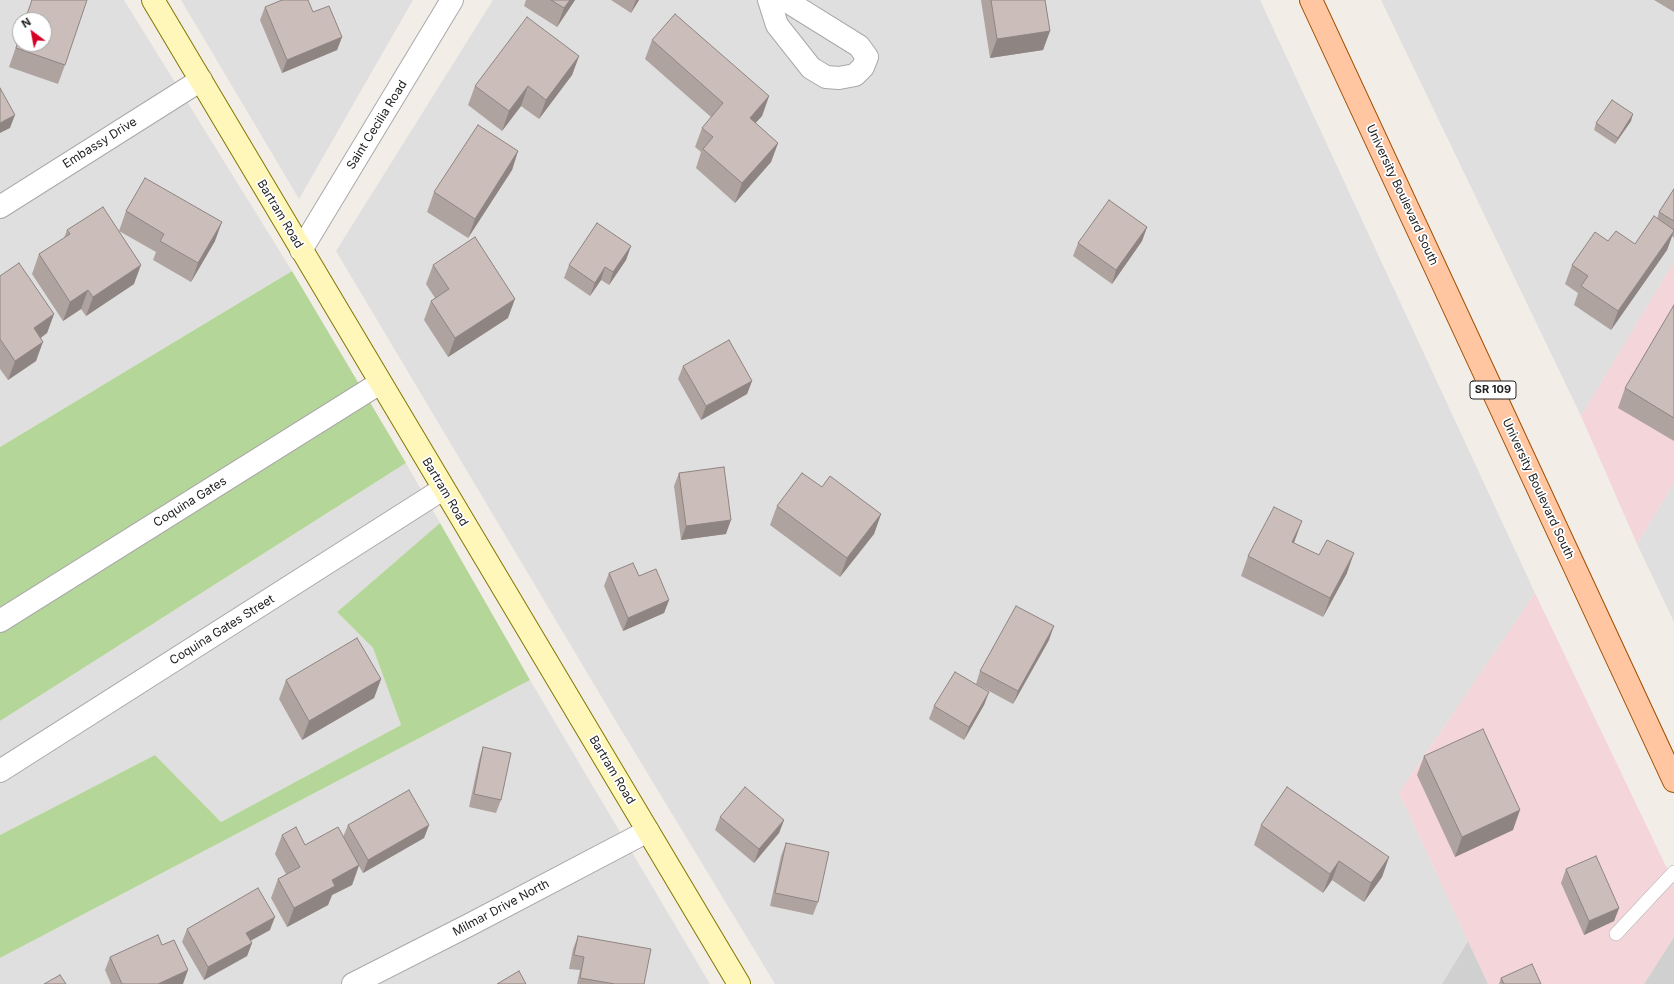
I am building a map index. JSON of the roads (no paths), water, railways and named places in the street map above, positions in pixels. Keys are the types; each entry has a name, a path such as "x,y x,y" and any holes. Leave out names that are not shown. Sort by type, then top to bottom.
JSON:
{"main road":[{"name":"University Boulevard South","path":"1311,0 1674,781"}],"street":[{"name":"Bartram Road","path":"153,0 739,984"},
{"name":"Saint Cecilia Road","path":"301,250 452,0"},
{"path":"769,0 777,24 811,68 826,76 839,78 855,74 863,67 868,57 859,46 784,0"},
{"name":"Embassy Drive","path":"0,207 201,80"},
{"name":"Coquina Gates","path":"0,621 380,383"},
{"name":"Coquina Gates Street","path":"0,771 443,489"},
{"name":"Milmar Drive North","path":"353,984 648,831"}],"lane":[{"path":"1616,934 1674,872"}]}
